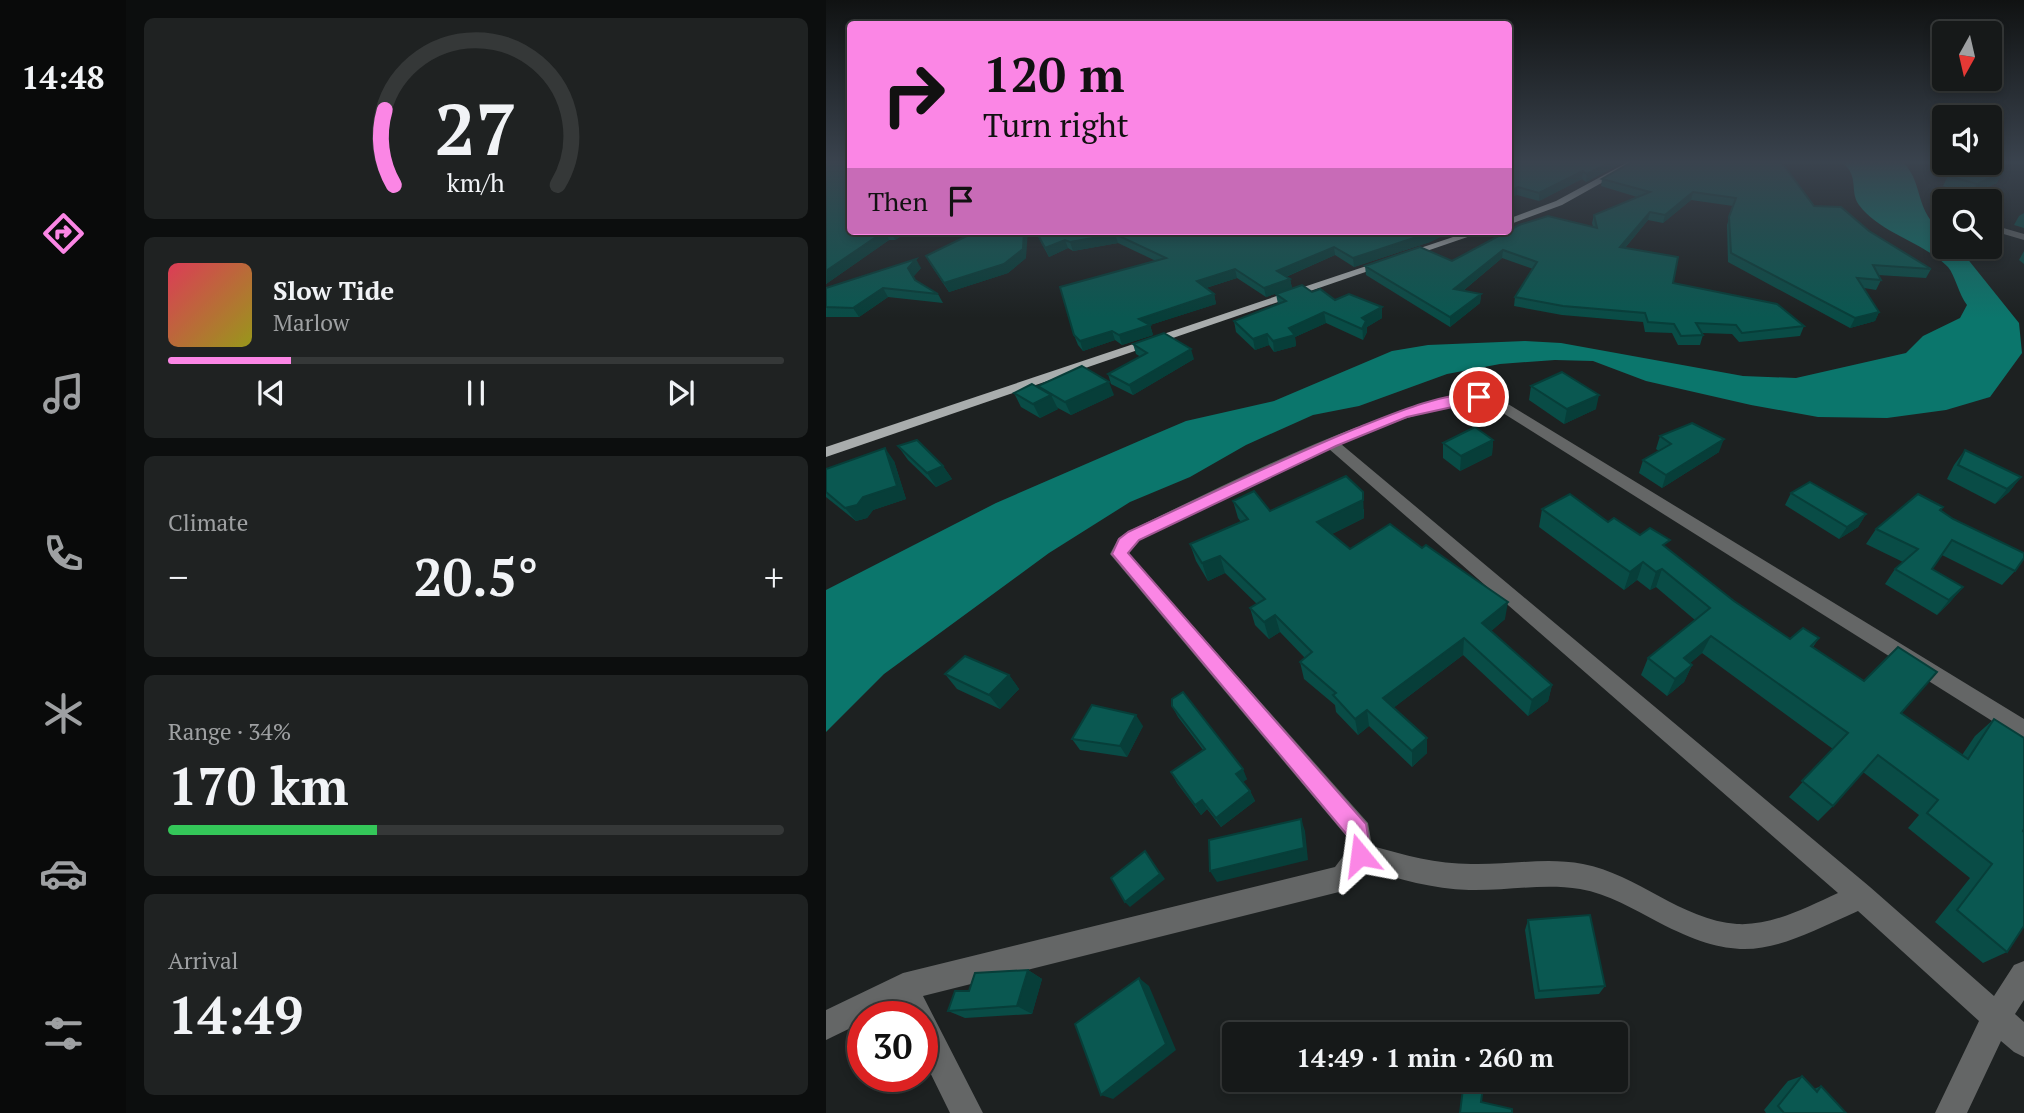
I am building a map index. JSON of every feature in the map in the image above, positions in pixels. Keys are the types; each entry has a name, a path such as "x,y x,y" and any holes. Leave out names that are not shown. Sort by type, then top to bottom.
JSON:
{"main road":[{"path":"1512,221 1530,214"},
{"path":"826,452 1468,235"}],"street":[{"path":"2002,231 2024,237"},
{"path":"826,1025 903,987 1343,878 1360,855 1359,832 1119,554 1124,543 1133,536 1331,443 1403,414 1467,397 1490,399 2024,731"},
{"path":"1331,443 1861,896 2024,1042"},
{"path":"1360,855 1430,874 1470,877 1536,874 1596,880 1691,923 1736,937 1771,933 1861,896"},
{"path":"1951,1113 1996,1018 2024,975"},
{"path":"903,987 910,1001"},
{"path":"938,1056 967,1113"}],"shaded area":[{"path":"1867,214 1927,214 1932,221 1932,254 1890,231"},
{"path":"1939,259 1968,259 2019,323 2022,353 1990,397 1946,410 1887,418 1818,417 1646,381 1593,361 1555,360 1500,364 1447,374 1359,406 1313,415 1246,445 1190,477 1130,502 1049,553 884,674 826,732 826,590 996,503 1186,421 1274,401 1392,351 1428,345 1525,341 1561,343 1743,376 1796,378 1906,353 1923,336 1960,318 1967,305 1948,267"}],"building":[{"path":"826,214 847,214 847,235 879,235 826,271"},
{"path":"1648,214 1620,247 1678,257 1673,283 1777,304 1804,326 1742,333 1736,325 1696,323 1703,335 1681,336 1674,324 1648,322 1645,313 1563,306 1515,297 1537,262 1503,250 1454,289 1481,294 1450,317 1365,266 1420,247 1452,261 1500,235 1512,235 1512,229 1519,225 1548,216 1597,228 1594,215"},
{"path":"1730,214 1849,214 1869,231 1931,269 1873,265 1881,280 1857,278 1879,312 1855,318 1731,253"},
{"path":"969,235 1024,235 1023,249 1004,264 944,283 926,256"},
{"path":"1038,235 1109,235 1070,242 1065,240 1045,248"},
{"path":"1117,235 1423,235 1353,258 1334,247 1277,271 1290,279 1264,288 1235,269 1197,281 1214,294 1139,319 1150,325 1119,335 1112,331 1080,341 1074,335 1060,287 1166,258"},
{"path":"916,259 908,268 915,280 938,294 883,288 853,308 826,307 826,288"},
{"path":"1302,285 1312,292 1320,289 1335,300 1349,294 1382,307 1362,318 1366,321 1362,329 1324,312 1289,328 1295,335 1273,341 1267,334 1253,339 1234,321 1286,301 1276,294"},
{"path":"1164,333 1191,349 1129,385 1108,374 1147,353 1133,344"},
{"path":"1082,366 1109,382 1065,402 1038,386"},
{"path":"1562,372 1599,395 1567,409 1531,386"},
{"path":"1032,384 1051,395 1033,404 1014,393"},
{"path":"1692,423 1724,439 1666,475 1643,460 1671,444 1660,436"},
{"path":"1475,427 1493,440 1461,456 1443,443"},
{"path":"917,440 943,466 927,473 898,446"},
{"path":"885,448 897,486 863,497 857,505 845,508 826,492 826,469"},
{"path":"1965,450 2021,477 2007,489 1958,465"},
{"path":"1346,476 1363,492 1363,500 1317,522 1350,549 1390,524 1422,548 1426,545 1508,602 1482,623 1552,685 1532,700 1464,638 1383,698 1427,738 1412,751 1367,710 1355,719 1333,695 1336,693 1300,662 1312,652 1275,615 1264,622 1250,608 1265,599 1220,556 1202,563 1190,544 1248,519 1233,501 1254,491 1270,511"},
{"path":"1810,482 1866,514 1847,527 1791,493"},
{"path":"1570,494 1608,522 1614,518 1640,535 1650,528 1670,540 1663,545 1734,601 1790,639 1803,628 1819,638 1811,646 1864,681 1898,647 1937,672 1901,713 1968,759 1994,719 2024,738 2024,926 2007,952 1957,910 1992,864 1927,813 1938,800 1878,755 1833,806 1802,781 1848,733 1711,636 1684,658 1692,665 1675,679 1648,658 1710,608 1662,569 1656,572 1643,562 1630,572 1542,509"},
{"path":"1918,494 1943,507 1940,510 1953,519 2024,553 2024,558 2015,571 1952,540 1932,569 1963,587 1949,600 1895,569 1918,549 1876,529"},
{"path":"965,656 1009,675 989,695 945,674"},
{"path":"1183,692 1243,769 1236,774 1250,791 1216,818 1202,800 1195,805 1171,772 1205,749 1172,706 1172,699"},
{"path":"1092,705 1136,715 1120,746 1072,739"},
{"path":"1301,819 1304,848 1210,871 1209,840"},
{"path":"1145,851 1160,874 1125,902 1111,878"},
{"path":"1590,915 1605,986 1539,991 1528,920"},
{"path":"1028,970 1017,1006 948,1011 955,991 969,991 975,973"},
{"path":"1139,978 1166,1044 1101,1095 1075,1024"},
{"path":"1802,1076 1817,1092 1821,1086 1846,1113 1784,1113 1778,1106"},
{"path":"1463,1092 1482,1092 1481,1102 1512,1109 1512,1113 1460,1113"}],"route":[{"path":"1360,855 1359,832 1119,554 1124,543 1133,536 1331,443 1403,414 1467,397 1479,397"}]}
